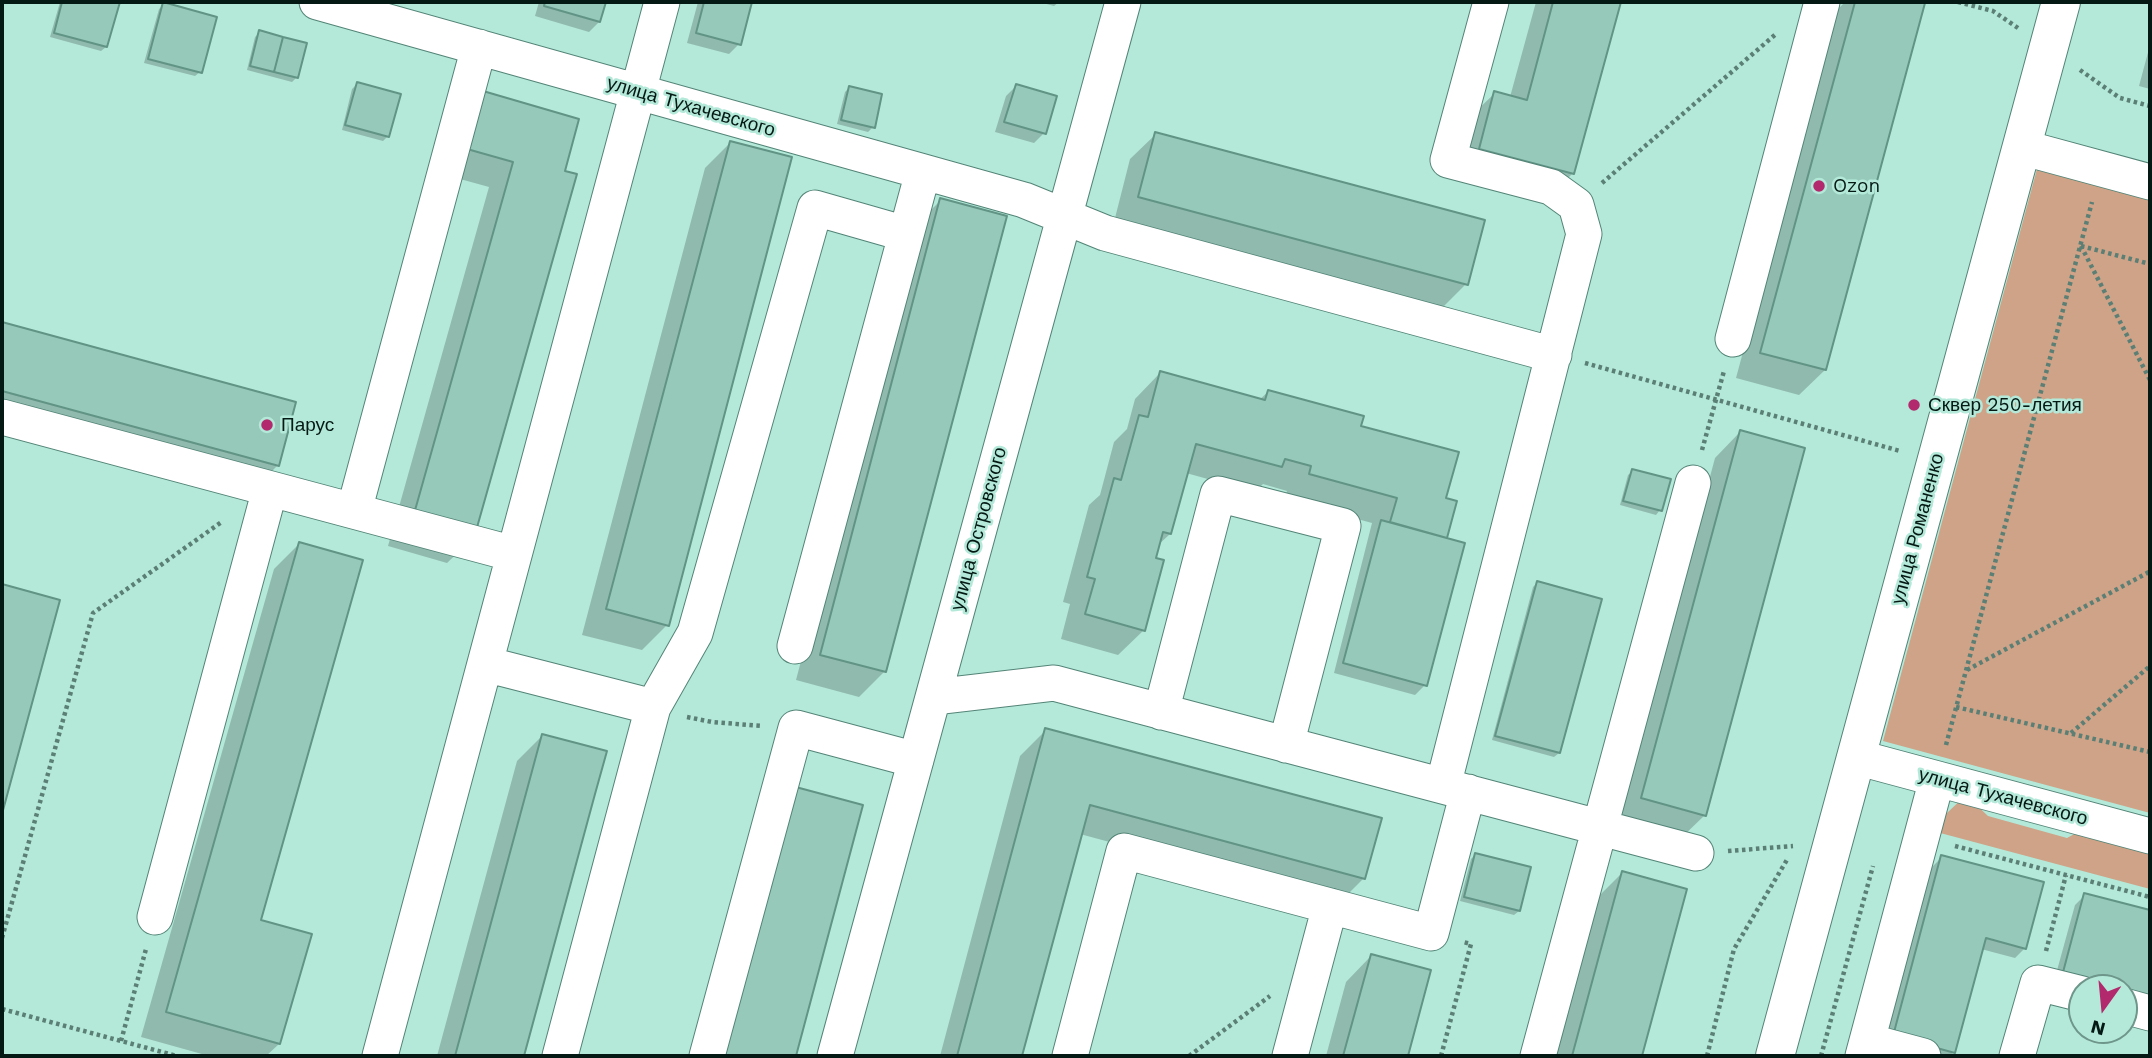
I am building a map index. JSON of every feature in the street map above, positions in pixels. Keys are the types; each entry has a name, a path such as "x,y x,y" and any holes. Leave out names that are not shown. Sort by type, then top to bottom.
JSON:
{"main road":[{"name":"улица Романенко","path":"1775,1056 2021,147 2052,4"}],"street":[{"name":"улица Тухачевского","path":"317,2 1024,200 1105,233 1554,355"},
{"path":"380,1056 662,2"},
{"name":"улица Островского","path":"835,1056 1123,2"},
{"path":"1070,1056 1124,851 1431,933 1455,789 1584,234 1576,205 1551,187 1448,160 1491,2"},
{"path":"1733,339 1822,2"},
{"path":"354,511 479,47"},
{"path":"2021,147 2150,182"},
{"path":"795,646 923,172"},
{"path":"560,1056 653,707 695,633 815,208 906,234"},
{"path":"2,417 514,554"},
{"path":"1538,1056 1693,483"},
{"path":"155,917 270,489"},
{"path":"1161,712 1218,494 1231,497 1343,527 1286,745"},
{"path":"485,664 653,707"},
{"path":"934,697 1054,683 1696,853"},
{"path":"707,1056 796,728 916,760"},
{"name":"улица Тухачевского","path":"1856,757 2150,836"},
{"path":"1923,1056 1865,1049 1937,779"},
{"path":"1290,1056 1330,906"},
{"path":"2017,1056 2038,983 2068,991"}],"path":[{"path":"1576,205 1783,28"},
{"path":"1937,779 2101,169"},
{"path":"2081,245 2150,264"},
{"path":"2081,245 2150,380"},
{"path":"1693,483 1733,339"},
{"path":"1603,369 1936,461"},
{"path":"2,938 93,612 270,489"},
{"path":"1966,671 2149,572"},
{"path":"2070,734 2150,666"},
{"path":"1956,707 2150,752"},
{"path":"712,723 796,728"},
{"path":"1707,1056 1734,949 1795,846"},
{"path":"1821,1056 1873,866"},
{"path":"2038,983 2066,875"},
{"path":"121,1041 155,917"},
{"path":"1431,933 1471,944 1441,1056"},
{"path":"1189,1056 1315,962"},
{"path":"2,1009 177,1056"}],"shaded area":[{"path":"2037,169 2150,170 2150,813 1883,741"},
{"path":"1966,795 1988,816 2067,838 2087,827 2150,844 2150,889 1929,830"}],"building":[{"path":"62,2 120,2 107,47 54,33"},
{"path":"163,2 217,17 202,73 148,59"},
{"path":"545,2 606,2 600,22 544,6"},
{"path":"704,2 752,2 741,45 696,33"},
{"path":"1553,2 1621,2 1574,174 1479,149 1494,91 1527,100"},
{"path":"1855,2 1925,3 1826,370 1760,353"},
{"path":"259,30 283,37 274,72 250,66"},
{"path":"283,37 307,43 298,78 274,72"},
{"path":"357,82 401,94 389,137 345,125"},
{"path":"1016,84 1057,96 1046,134 1004,122"},
{"path":"849,86 882,94 875,128 841,120"},
{"path":"483,91 579,119 565,171 577,174 474,538 412,521 513,162 467,149"},
{"path":"1155,132 1485,220 1468,285 1138,197"},
{"path":"730,141 792,157 669,626 606,609"},
{"path":"940,198 1007,216 886,672 820,655"},
{"path":"2,322 296,402 279,466 2,391"},
{"path":"1160,371 1265,400 1268,390 1364,416 1361,426 1459,452 1446,498 1457,501 1447,538 1390,522 1397,498 1309,474 1311,466 1285,459 1282,467 1196,444 1171,534 1163,532 1156,558 1164,560 1145,631 1085,614 1095,579 1087,577 1114,478 1121,480 1139,415 1148,417"},
{"path":"1740,430 1805,448 1706,816 1641,798"},
{"path":"1632,469 1671,479 1662,511 1623,501"},
{"path":"1381,520 1465,543 1427,686 1343,663"},
{"path":"299,542 363,560 261,920 312,934 280,1044 166,1012"},
{"path":"1537,581 1602,599 1560,753 1495,736"},
{"path":"2,584 60,600 2,814"},
{"path":"1045,728 1382,818 1365,879 1090,805 1022,1056 957,1056"},
{"path":"542,734 607,751 524,1056 455,1056"},
{"path":"792,786 863,805 796,1056 720,1056"},
{"path":"1475,853 1531,867 1520,911 1464,897"},
{"path":"1941,855 2044,882 2026,949 1986,938 1955,1053 1893,1036"},
{"path":"1622,871 1687,889 1642,1056 1572,1056"},
{"path":"2084,893 2150,910 2150,999 2138,996 2138,974 2062,976"},
{"path":"1371,954 1431,970 1408,1056 1343,1056"}],"place":[{"name":"Ozon","path":"1819,186"},
{"name":"Сквер 250-летия","path":"1914,405"},
{"name":"Парус","path":"267,425"}]}
